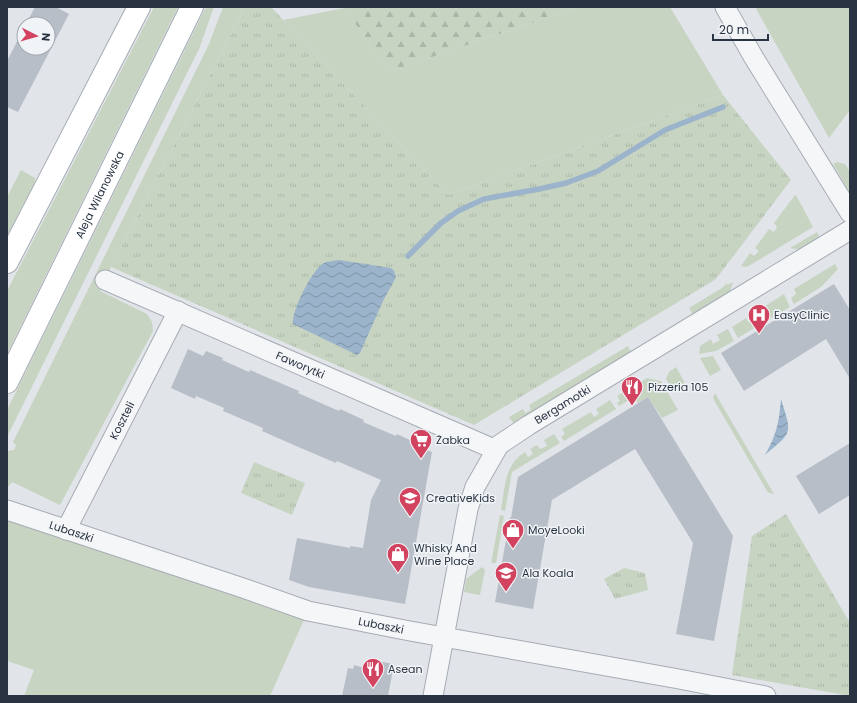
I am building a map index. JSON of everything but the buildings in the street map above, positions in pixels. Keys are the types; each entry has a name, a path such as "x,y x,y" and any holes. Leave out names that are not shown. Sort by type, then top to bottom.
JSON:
{"main road":[{"path":"7,262 140,7"},
{"name":"Aleja Wilanowska","path":"7,382 192,7"}],"street":[{"path":"725,7 754,58 850,213"},
{"name":"Bergamotki","path":"433,696 468,509 475,487 499,446 529,425 850,230"},
{"name":"Faworytki","path":"105,280 496,450"},
{"name":"Koszteli","path":"66,530 178,311"},
{"name":"Lubaszki","path":"7,510 308,611 766,696"}],"green space":[{"path":"154,7 178,7 7,354 7,291"},
{"path":"206,7 214,7 199,49 7,437 7,410"},
{"path":"223,7 245,7 100,291 147,314 152,322 153,331 60,505 12,482 7,488 7,453 8,451 14,450 16,445 13,442 209,44"},
{"path":"245,7 271,7 448,195 723,95 791,180 716,279 474,425 111,267"},
{"path":"344,7 579,7 388,72"},
{"path":"579,7 670,7 723,95 448,195 283,20 345,8 388,72"},
{"path":"755,7 850,7 850,110 829,138"},
{"path":"837,162 845,164 850,172 850,193 833,164"},
{"path":"21,170 35,178 35,182 7,236 7,197"},
{"path":"795,195 813,227 747,267 741,266 750,253 754,256 759,251 755,248 769,229 774,232 777,227 774,223"},
{"path":"817,232 820,238 800,250 790,248"},
{"path":"835,264 838,269 821,287 794,304 791,298 796,294 794,289"},
{"path":"733,282 730,292 693,315 689,308 722,288 727,283 727,285"},
{"path":"784,294 790,307 769,319 762,308"},
{"path":"758,310 764,322 738,338 732,327 746,318 748,322 756,318 753,313"},
{"path":"728,329 734,341 716,351 699,354 700,346 711,339 713,344 720,340 717,335"},
{"path":"628,346 631,352 514,424 509,417 523,409 525,413 531,410 529,405"},
{"path":"713,356 721,370 710,376 700,358"},
{"path":"676,367 685,383 673,390 666,379 669,372"},
{"path":"647,378 661,381 678,410 662,418 648,397 637,403 634,397 619,406 617,403 620,401 617,396 627,390 630,395 637,391 634,386"},
{"path":"715,393 774,494 767,491 715,402 713,397"},
{"path":"610,400 616,409 564,441 561,437 565,434 562,429 591,412 594,417 599,414 596,409"},
{"path":"554,434 560,443 512,472 505,511 501,510 505,485 509,470 513,463 525,452 528,457 533,454 530,449 537,445 540,449 547,446 544,440"},
{"path":"254,462 305,483 292,515 241,493"},
{"path":"786,514 850,623 850,696 732,675 752,536"},
{"path":"500,515 504,516 496,563 491,563"},
{"path":"7,517 304,620 270,696 24,696 34,670 7,661"},
{"path":"482,567 485,570 480,595 464,592 466,579"},
{"path":"624,568 645,573 648,590 615,599 604,579"}],"water":[{"path":"339,260 391,268 396,277 383,301 360,353 357,355 293,324 295,310 303,291 314,273 324,263"},
{"path":"781,399 787,420 788,432 781,441 765,455 777,428"}],"waterway":[{"path":"408,256 441,223 458,211 484,199 566,183 598,171 665,130 723,107"}],"place":[{"name":"EasyClinic","path":"759,334"},
{"name":"Pizzeria 105","path":"632,406"},
{"name":"Żabka","path":"421,460"},
{"name":"CreativeKids","path":"410,518"},
{"name":"MoyeLooki","path":"513,550"},
{"name":"Whisky And Wine Place","path":"398,574"},
{"name":"Ala Koala","path":"506,592"},
{"name":"Asean","path":"373,688"}]}
